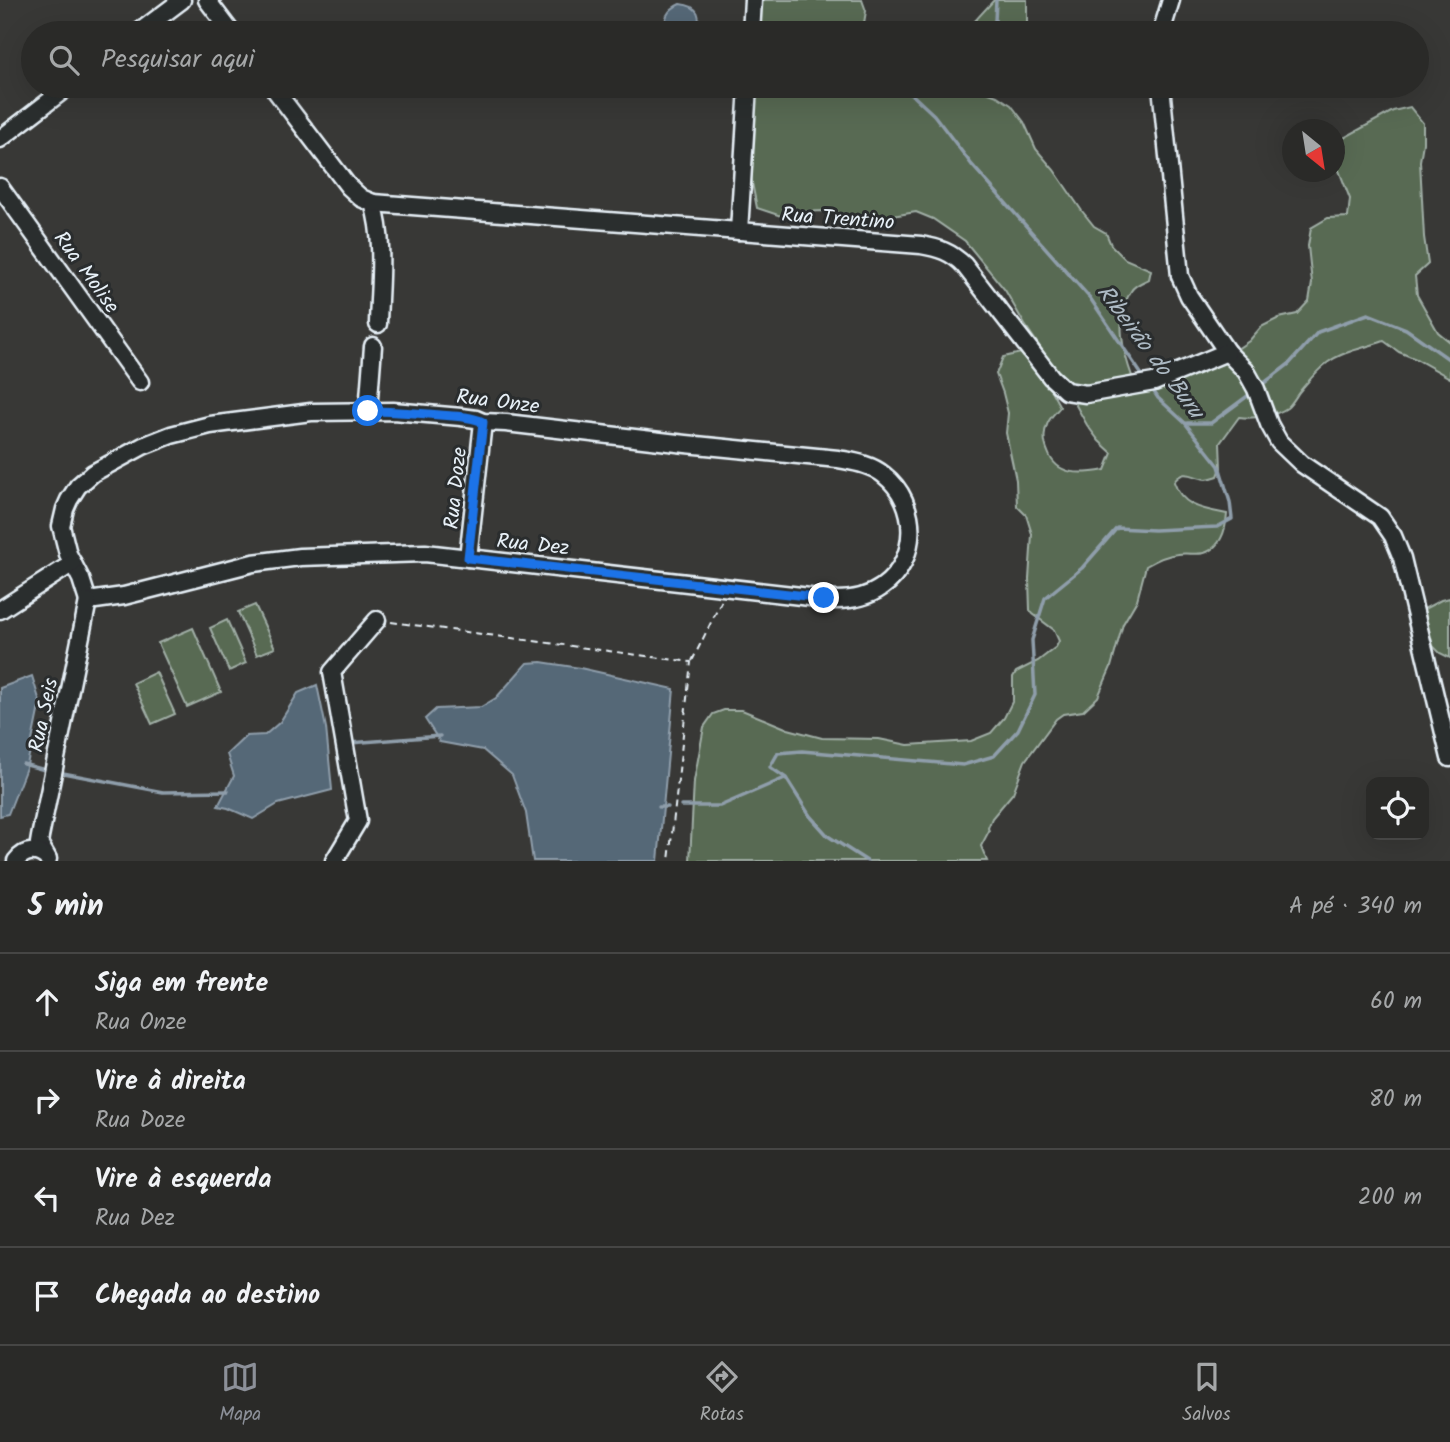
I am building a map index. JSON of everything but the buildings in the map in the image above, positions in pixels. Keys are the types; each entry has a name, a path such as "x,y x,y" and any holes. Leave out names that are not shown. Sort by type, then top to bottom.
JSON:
{"street":[{"path":"154,21 182,0"},
{"path":"207,0 223,21"},
{"path":"752,21 753,0"},
{"path":"1165,21 1171,0"},
{"path":"0,139 53,98"},
{"path":"281,98 348,186 361,198 373,203 381,240 377,324"},
{"path":"739,231 747,98"},
{"path":"1162,98 1180,276 1189,296 1227,352 1246,371 1279,442 1302,464 1380,517 1393,536 1402,558 1450,758"},
{"name":"Rua Molise","path":"0,187 139,382"},
{"name":"Rua Trentino","path":"373,203 941,248 964,265 1051,377 1066,391 1086,394 1147,383 1227,352"},
{"path":"368,411 373,346"},
{"name":"Rua Onze","path":"88,601 65,544 61,526 65,509 78,486 93,474 143,446 171,435 210,425 311,412 393,411 461,417 483,422 860,463 883,473 905,502 911,523 909,547"},
{"name":"Rua Doze","path":"468,558 483,422"},
{"name":"Rua Dez","path":"88,601 124,596 253,563 300,558 425,554 836,600 856,599 873,593 889,582 903,563 909,547"},
{"path":"0,610 73,563"},
{"name":"Rua Seis","path":"40,837 88,601"},
{"path":"334,861 358,821 332,672 377,620"},
{"path":"19,857 40,837"},
{"path":"40,837 41,849 48,859"},
{"path":"0,856 19,857 36,851 48,859"}],"path":[{"path":"669,861 691,662 728,588"},
{"path":"377,620 691,662"}],"green space":[{"path":"754,0 862,0 866,11 864,21 752,21"},
{"path":"994,0 1027,0 1027,21 975,21"},
{"path":"747,98 1000,98 1011,105 1024,122 1036,149 1094,226 1106,233 1111,245 1125,259 1151,270 1149,279 1132,289 1123,312 1123,346 1133,379 1216,363 1249,341 1261,327 1279,318 1297,314 1309,301 1312,283 1308,246 1311,228 1328,218 1348,217 1350,199 1343,182 1345,137 1393,111 1410,107 1423,123 1420,161 1428,264 1415,276 1417,295 1438,332 1450,342 1450,378 1399,352 1384,341 1347,353 1320,369 1287,408 1264,416 1239,417 1220,443 1221,468 1218,476 1206,479 1185,474 1174,482 1188,502 1227,514 1222,536 1207,552 1170,555 1146,566 1137,600 1123,624 1111,667 1098,697 1083,711 1063,714 1056,719 1025,761 1013,793 992,818 981,846 987,861 690,861 694,781 704,727 713,714 724,710 742,710 788,729 822,738 879,739 908,745 971,741 991,733 1004,718 1013,700 1013,677 1016,672 1038,661 1056,647 1059,641 1054,630 1030,610 1032,534 1026,515 1017,506 1016,480 1006,433 1008,413 996,374 1003,357 1021,353 1041,372 1060,407 1049,420 1045,435 1048,452 1058,466 1080,473 1105,470 1112,453 1087,425 1005,290 965,241 933,219 916,212 860,217 824,211 781,216 757,208 749,168"},
{"path":"1450,598 1450,658 1431,644 1421,623 1424,609"},
{"path":"255,605 275,648 257,655 238,612"},
{"path":"227,620 246,663 229,671 210,628"},
{"path":"193,628 221,692 187,707 158,643"},
{"path":"156,672 175,714 152,724 133,683"}],"water":[{"path":"680,4 692,7 698,13 699,21 666,21 672,9"},
{"path":"541,662 674,689 658,861 533,861 526,813 512,775 483,750 440,742 425,719 436,709 481,707 496,698 527,663"},
{"path":"32,676 40,702 27,765 8,814 0,816 0,688"},
{"path":"317,685 326,728 332,790 278,804 253,819 218,806 234,776 227,754 246,736 265,735 280,722 298,693"}],"waterway":[{"name":"Ribeirão do Buru","path":"995,21 996,0"},
{"name":"Ribeirão do Buru","path":"916,98 934,115 972,165 1090,298 1144,378"},
{"path":"1259,387 1289,364 1318,332 1368,314 1406,329 1450,360"},
{"name":"Ribeirão do Buru","path":"867,861 828,836 810,816 786,778 770,767 778,753 802,751 963,765 994,756 1018,730 1035,695 1032,640 1045,598 1082,568 1117,528 1154,530 1217,527 1232,519 1230,502 1219,466 1185,423 1158,398 1151,387"},
{"path":"1187,423 1211,423 1253,392"},
{"path":"350,743 440,736"},
{"path":"23,764 45,770"},
{"path":"63,773 163,792 228,791"},
{"path":"681,806 720,806 785,778"},
{"path":"659,807 668,807"}],"route":[{"path":"368,411 461,417 483,422 468,558 824,598"}]}
